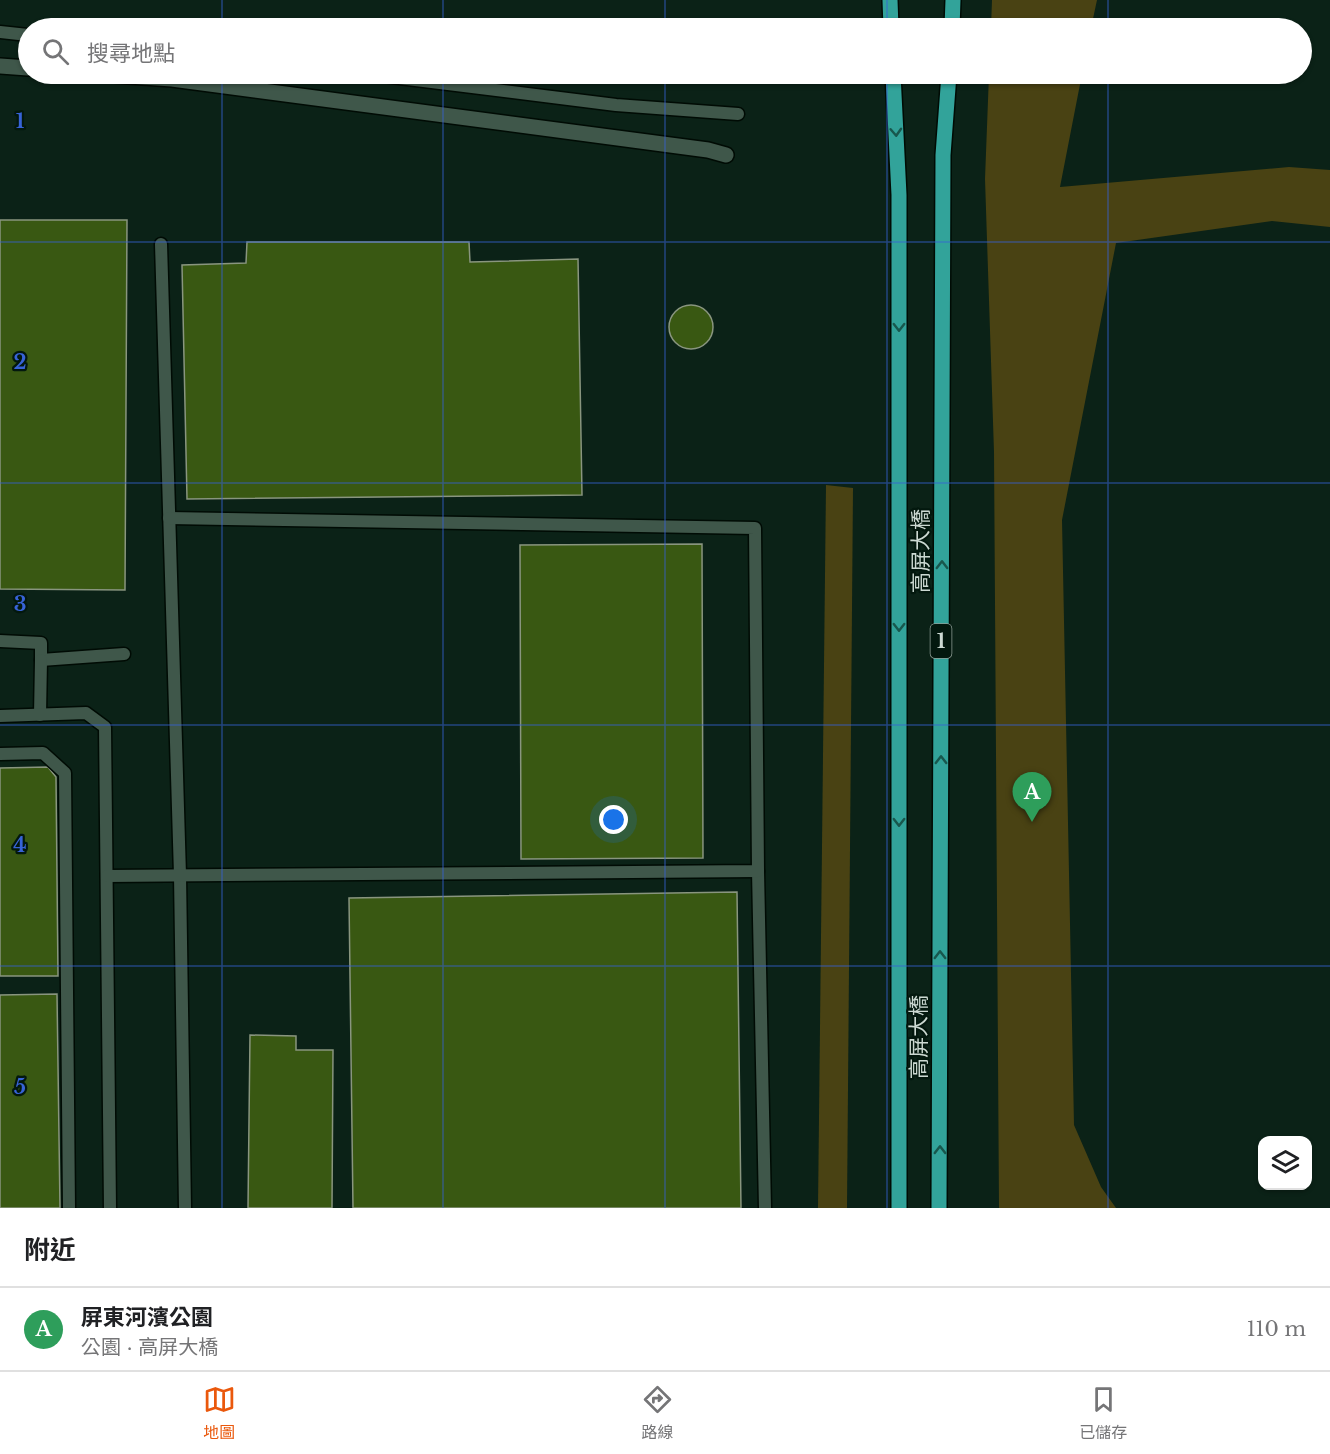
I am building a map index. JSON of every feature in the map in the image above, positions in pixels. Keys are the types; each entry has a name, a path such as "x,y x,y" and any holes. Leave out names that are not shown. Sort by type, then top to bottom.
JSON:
{"main road":[{"path":"890,0 891,18"},
{"path":"952,18 953,0"},
{"name":"高屏大橋","path":"893,84 899,195 898,1208"},
{"name":"高屏大橋","path":"939,1208 943,167 947,84"}],"street":[{"path":"0,66 18,67"},
{"path":"210,84 708,150 726,155"}],"lane":[{"path":"0,32 18,34"},
{"path":"447,84 616,105 738,114"},
{"path":"160,244 180,875 185,1208"},
{"path":"169,518 755,528 758,870 765,1208"},
{"path":"0,641 41,643 40,714"},
{"path":"41,660 124,654"},
{"path":"0,716 86,713 105,727 110,1208"},
{"path":"0,754 43,753 65,773 69,1208"},
{"path":"107,876 758,870"}],"shaded area":[{"path":"992,0 1097,0 1093,18 991,18"},
{"path":"989,84 1080,84 1060,187 1289,167 1330,170 1330,227 1272,221 1116,243 1062,520 1074,1125 1101,1187 1116,1208 999,1208 994,452 985,179"},
{"path":"826,485 853,488 847,1208 818,1208"}],"building":[{"path":"0,220 127,220 125,590 0,589"},
{"path":"247,242 469,242 470,262 578,259 582,495 187,499 182,265 246,263"},
{"path":"691,305 706,312 713,327 706,342 691,349 676,342 669,327 676,312"},
{"path":"702,544 703,858 521,859 520,545"},
{"path":"48,767 56,777 58,976 0,976 0,768"},
{"path":"737,892 741,1208 353,1208 349,898"},
{"path":"57,994 60,1208 0,1208 0,995"},
{"path":"250,1035 296,1036 296,1050 333,1050 332,1208 248,1208"}],"place":[{"name":"屏東河濱公園","path":"1032,822"}]}
